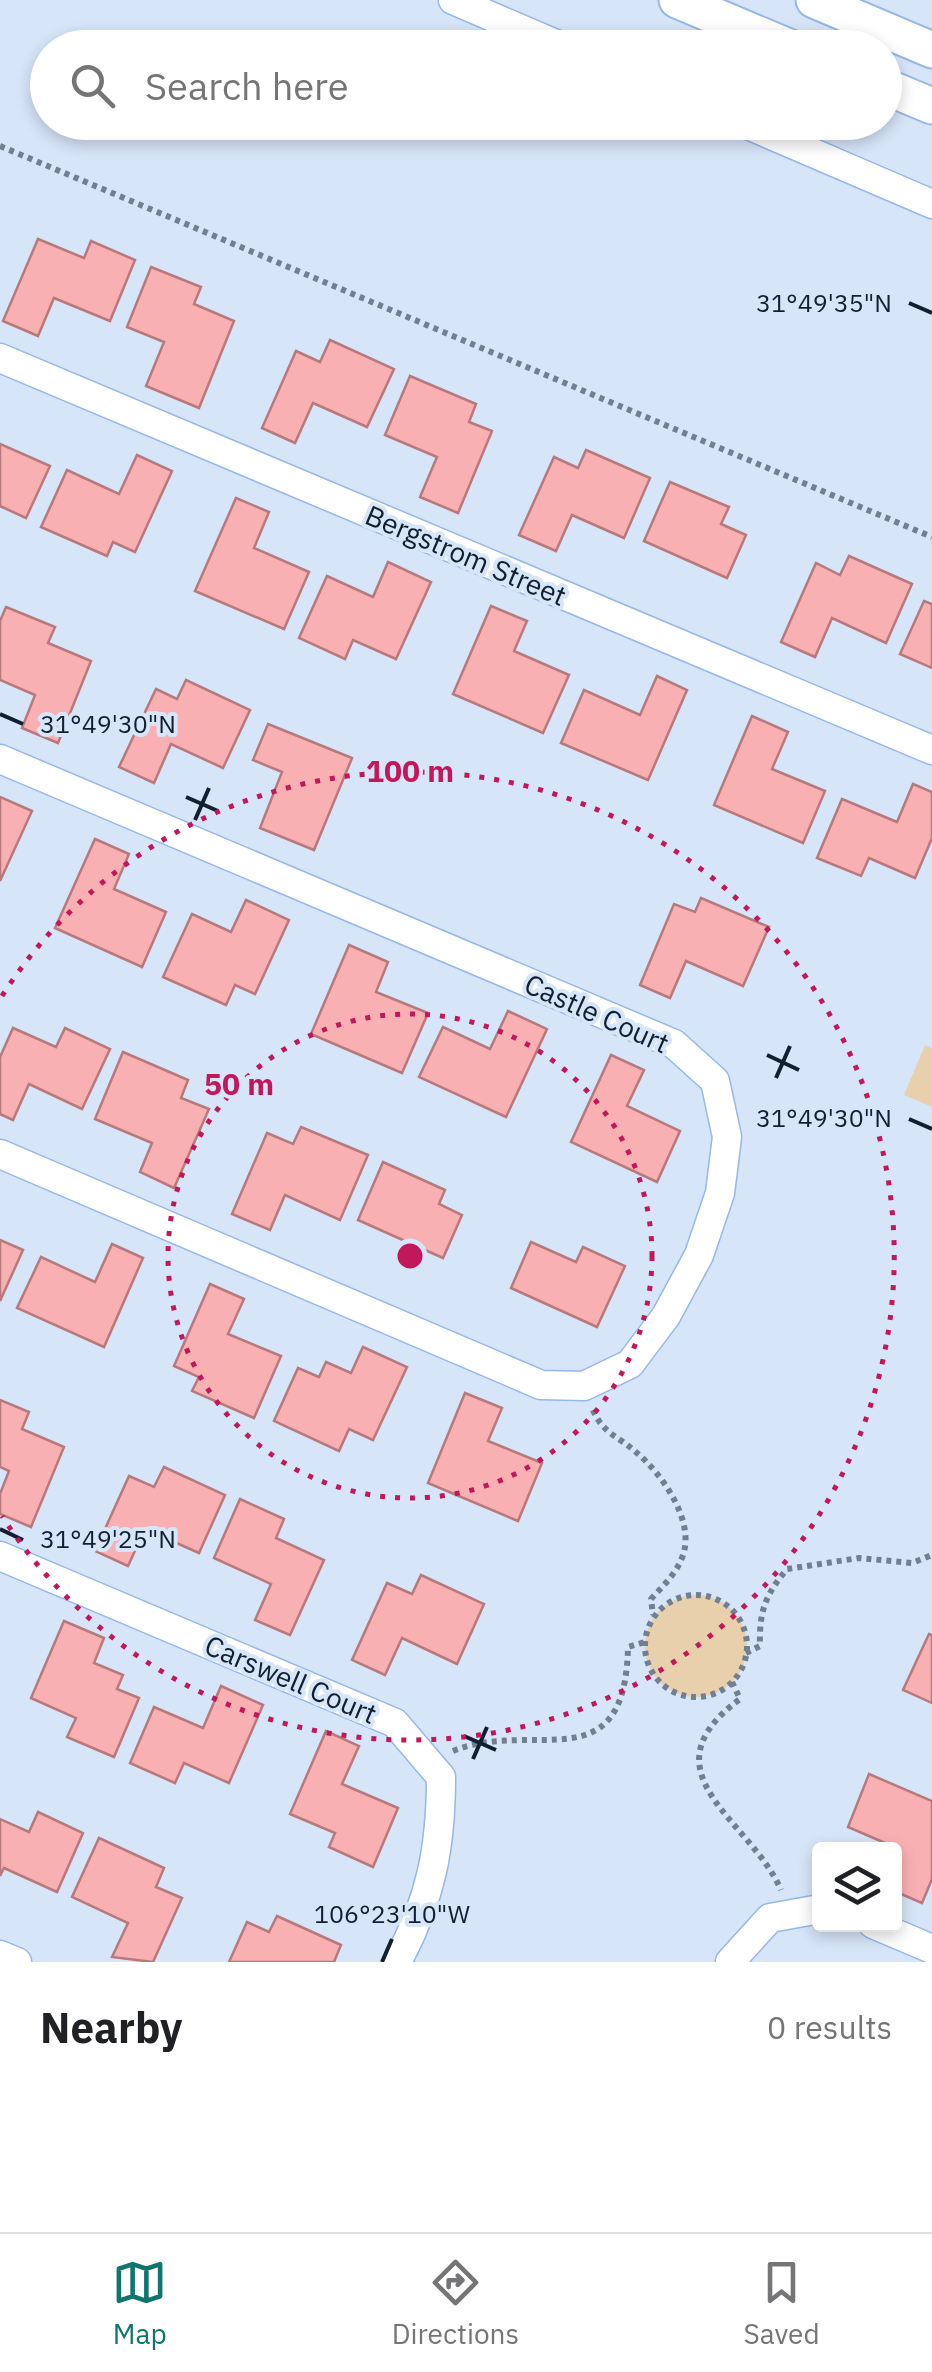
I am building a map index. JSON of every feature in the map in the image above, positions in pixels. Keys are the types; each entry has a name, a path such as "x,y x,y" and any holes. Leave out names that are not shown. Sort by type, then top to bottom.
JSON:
{"street":[{"path":"453,0 523,30"},
{"path":"677,0 748,30"},
{"path":"814,0 885,30"},
{"path":"902,37 932,50"},
{"path":"902,94 932,106"},
{"path":"783,140 932,204"},
{"name":"Bergstrom Street","path":"0,358 932,750"},
{"name":"Castle Court","path":"0,759 674,1044 714,1081 727,1137 720,1193 700,1256 666,1316 630,1364 584,1386 541,1384 0,1154"},
{"name":"Carswell Court","path":"0,1556 395,1724 441,1778 440,1842 416,1928 397,1962"},
{"path":"730,1962 770,1918 806,1912"},
{"path":"890,1932 932,1950"},
{"path":"0,1955 17,1962"}],"path":[{"path":"0,146 932,538"},
{"path":"594,1410 608,1434 656,1470 685,1528 684,1554 672,1576 650,1600 654,1617 646,1642 649,1666 671,1690 703,1696 732,1682 746,1653 740,1622 717,1600 682,1596 654,1617"},
{"path":"746,1653 760,1646 759,1613 787,1569 859,1558 912,1562 932,1555"},
{"path":"427,1762 474,1742 578,1738 601,1728 622,1702 628,1647 646,1642"},
{"path":"732,1682 740,1699 706,1730 700,1748 703,1788 806,1912"}],"shaded area":[{"path":"925,1045 932,1048 932,1107 904,1095"},
{"path":"696,1595 715,1599 732,1610 743,1627 747,1646 743,1665 732,1682 715,1693 696,1697 677,1693 660,1682 649,1665 645,1646 649,1627 660,1610 677,1599"}],"building":[{"path":"38,239 84,258 91,241 135,260 110,321 54,298 38,336 3,321"},
{"path":"151,267 201,287 194,304 234,321 199,408 146,386 164,342 127,327"},
{"path":"330,340 394,369 367,427 313,403 295,443 262,428 296,351 320,362"},
{"path":"410,376 476,404 469,422 492,431 458,513 420,497 437,457 385,435"},
{"path":"0,444 50,466 26,518 0,506"},
{"path":"586,450 650,478 624,538 572,515 556,551 519,535 554,457 578,468"},
{"path":"137,455 172,471 135,552 113,542 107,556 41,527 67,470 119,494"},
{"path":"670,482 729,507 721,524 746,535 727,578 644,541"},
{"path":"236,498 269,512 254,548 309,572 284,629 195,591"},
{"path":"849,556 912,584 886,643 832,618 815,657 781,642 816,563 840,575"},
{"path":"388,562 431,582 396,659 353,640 345,659 299,638 327,576 373,597"},
{"path":"924,601 932,604 932,668 900,654"},
{"path":"491,606 527,621 514,651 569,675 543,733 453,694"},
{"path":"6,607 55,627 48,643 91,661 58,743 22,728 35,695 0,680 0,621"},
{"path":"657,676 687,690 648,780 561,743 584,690 640,715"},
{"path":"186,680 250,710 223,768 171,744 154,783 119,767 156,689 177,699"},
{"path":"752,716 788,732 772,769 825,791 803,843 714,805"},
{"path":"268,724 352,758 314,850 260,828 282,772 253,760"},
{"path":"913,784 932,792 932,838 915,878 869,858 861,876 817,858 842,799 897,822"},
{"path":"0,797 32,811 0,881"},
{"path":"95,839 129,854 114,889 166,912 142,967 55,928"},
{"path":"701,898 769,927 743,986 686,961 670,998 640,985 674,904 695,912"},
{"path":"246,900 289,920 255,994 235,985 226,1005 163,977 192,914 231,932"},
{"path":"349,945 388,962 376,992 428,1013 402,1073 311,1034"},
{"path":"508,1011 547,1029 506,1117 419,1077 443,1027 490,1049"},
{"path":"13,1028 56,1047 65,1028 110,1049 82,1109 29,1084 13,1120 0,1114 0,1057"},
{"path":"123,1052 188,1080 181,1098 209,1109 174,1188 140,1172 152,1143 95,1119"},
{"path":"611,1055 644,1070 627,1106 680,1131 657,1182 571,1142"},
{"path":"301,1127 368,1155 340,1220 285,1195 270,1230 232,1214 267,1133 293,1144"},
{"path":"383,1162 445,1190 439,1204 462,1215 443,1258 358,1220"},
{"path":"0,1240 23,1250 0,1301"},
{"path":"531,1242 576,1262 583,1247 625,1266 597,1327 511,1288"},
{"path":"112,1244 143,1258 104,1347 17,1308 41,1257 95,1282"},
{"path":"210,1284 244,1299 228,1334 281,1356 254,1418 192,1391 199,1377 174,1366"},
{"path":"363,1347 407,1367 373,1440 349,1429 339,1451 274,1421 298,1368 319,1377 326,1362 351,1373"},
{"path":"465,1393 502,1408 488,1441 542,1463 518,1521 428,1483"},
{"path":"0,1400 29,1412 22,1429 64,1447 31,1527 0,1514 0,1494 9,1471 0,1467"},
{"path":"164,1467 225,1495 199,1553 145,1529 128,1566 95,1551 129,1476 154,1487"},
{"path":"240,1499 284,1519 276,1538 324,1560 290,1635 255,1620 271,1584 214,1558"},
{"path":"421,1575 484,1604 457,1664 402,1638 385,1675 352,1660 387,1583 412,1594"},
{"path":"64,1621 104,1638 94,1663 123,1675 117,1689 139,1698 114,1757 67,1737 76,1718 31,1698"},
{"path":"929,1634 932,1635 932,1703 903,1690"},
{"path":"221,1686 263,1705 229,1783 184,1763 175,1783 130,1763 154,1707 203,1728"},
{"path":"326,1731 359,1746 342,1784 398,1808 373,1867 329,1847 335,1833 290,1814"},
{"path":"869,1774 932,1801 932,1879 922,1903 902,1894 902,1842 883,1842 848,1827"},
{"path":"38,1812 83,1833 57,1892 4,1868 0,1876 0,1819 29,1832"},
{"path":"99,1838 164,1868 156,1887 182,1898 153,1962 112,1957 128,1923 72,1897"},
{"path":"277,1916 341,1945 334,1962 229,1962 247,1922 269,1932"}]}
